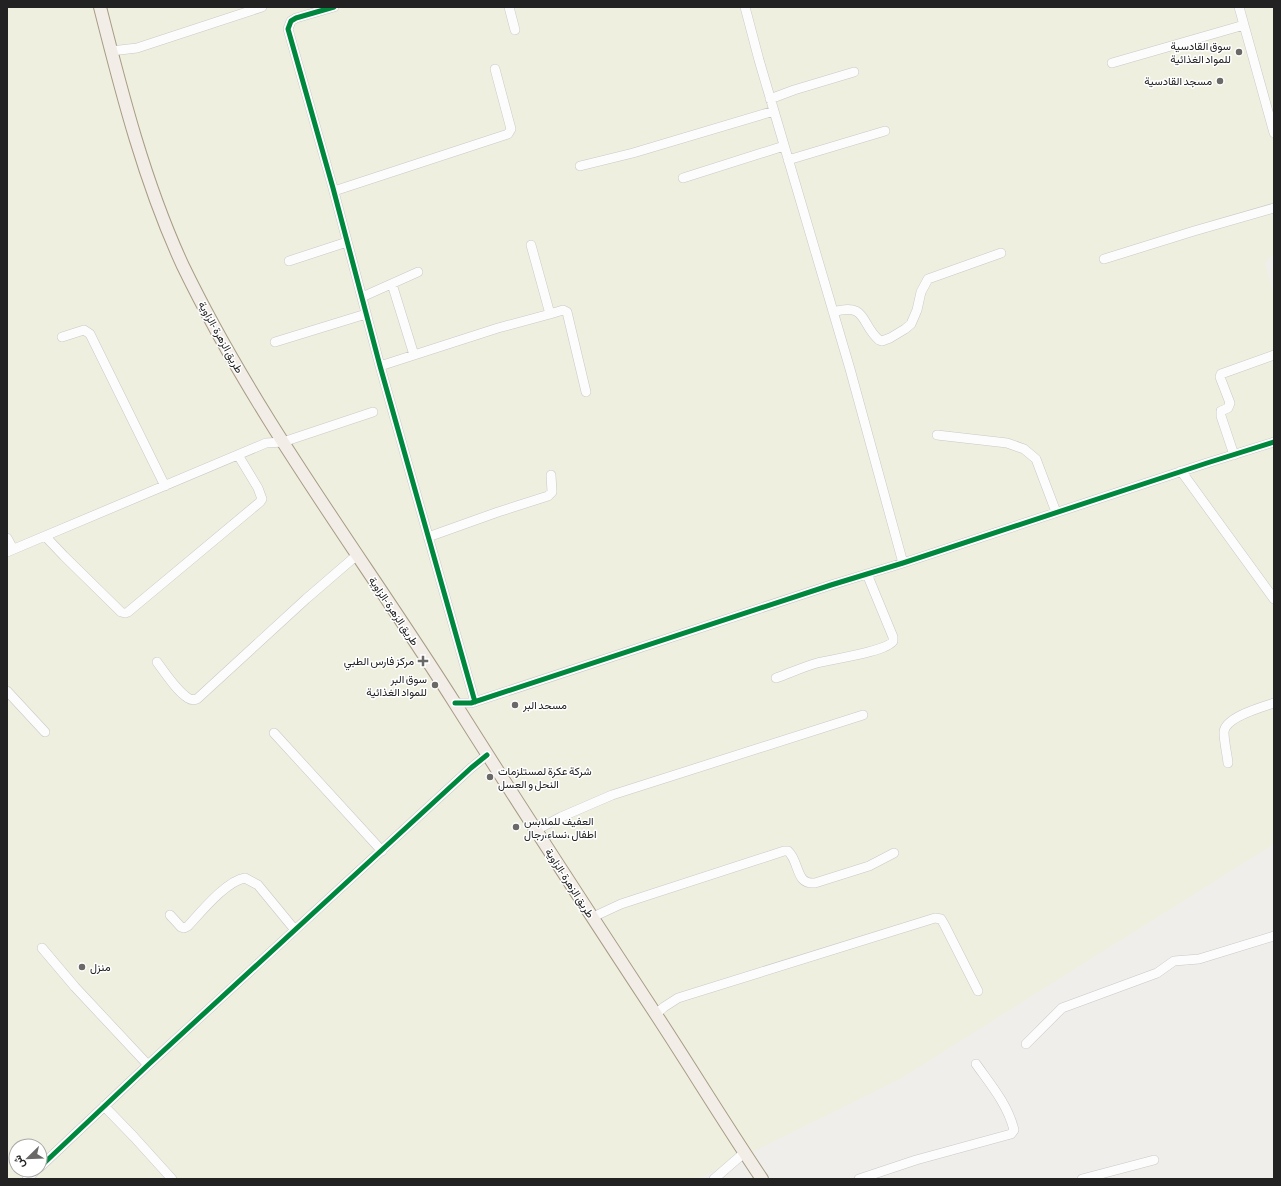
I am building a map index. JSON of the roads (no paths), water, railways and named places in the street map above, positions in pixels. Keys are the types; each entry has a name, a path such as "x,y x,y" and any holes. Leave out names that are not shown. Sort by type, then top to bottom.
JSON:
{"main road":[{"name":"طريق الزهرة -الزاوية","path":"100,7 111,51 143,161 161,212 182,264 216,332 276,431 356,555 455,702 487,755 762,1179"}],"street":[{"path":"111,51 137,48 262,7"},
{"path":"334,7 296,18 291,21 288,29 334,191 380,366 473,702 466,721"},
{"path":"509,7 515,30"},
{"path":"745,7 770,99 833,312 903,563"},
{"path":"1239,7 1274,133"},
{"path":"1112,63 1244,25"},
{"path":"334,191 508,134 511,129 495,69"},
{"path":"770,99 794,90 854,72"},
{"path":"580,166 633,153 774,111"},
{"path":"788,160 885,131"},
{"path":"683,178 784,146"},
{"path":"1104,259 1274,208"},
{"path":"289,261 347,242"},
{"path":"531,245 550,314"},
{"path":"833,312 842,310 857,311 865,319 875,337 879,340 885,340 911,324 917,310 921,292 928,279 1001,253"},
{"path":"362,298 418,272"},
{"path":"392,284 414,356"},
{"path":"380,366 498,328 563,310 566,312 586,392"},
{"path":"275,342 366,314"},
{"path":"62,337 84,330 90,334 165,486"},
{"path":"1234,455 1221,416 1221,411 1228,408 1230,403 1220,377 1221,374 1274,355"},
{"path":"7,538 10,550 266,444 284,442 373,412"},
{"path":"266,444 276,431"},
{"path":"937,435 1007,443 1024,449 1036,459 1056,512"},
{"path":"455,702 473,702 1274,442"},
{"path":"45,536 121,612 128,612 260,502 262,499 258,488 238,455"},
{"path":"1181,471 1274,599"},
{"path":"428,537 548,496 552,492 551,475"},
{"path":"157,662 188,699 197,699 306,598 356,555"},
{"path":"776,678 817,663 891,645 894,641 893,637 867,574"},
{"path":"7,691 45,732"},
{"path":"1228,763 1224,730 1229,723 1238,716 1274,703"},
{"path":"536,830 561,817 612,795 863,715"},
{"path":"274,733 382,850"},
{"path":"48,1159 148,1065 471,768 487,755"},
{"path":"593,917 621,904 784,851 791,854 801,877 804,882 808,884 869,866 894,853"},
{"path":"170,915 181,927 184,928 188,926 204,908 226,888 239,879 245,878 258,885 295,930"},
{"path":"656,1014 678,998 936,918 941,919 944,924 978,991"},
{"path":"1026,1044 1062,1008 1157,973 1174,961 1199,959 1274,936"},
{"path":"42,948 148,1065"},
{"path":"859,1179 916,1160 1011,1134 1014,1130 1013,1125 1002,1100 976,1064"},
{"path":"104,1106 172,1179"},
{"path":"714,1179 744,1153"},
{"path":"1082,1179 1154,1160"}],"place":[{"name":"سوق القادسية للمواد الغذائية","path":"1239,52"},
{"name":"مسجد القادسية","path":"1220,81"},
{"name":"مركز فارس الطبي","path":"423,661"},
{"name":"سوق البر للمواد الغذائية","path":"435,685"},
{"name":"مسحد البر","path":"515,705"},
{"name":"شركة عكرة لمستلزمات النحل و العسل","path":"490,777"},
{"name":"العفيف للملابس اطفال ،نساء،رجال","path":"516,827"},
{"name":"منزل","path":"82,967"}]}
